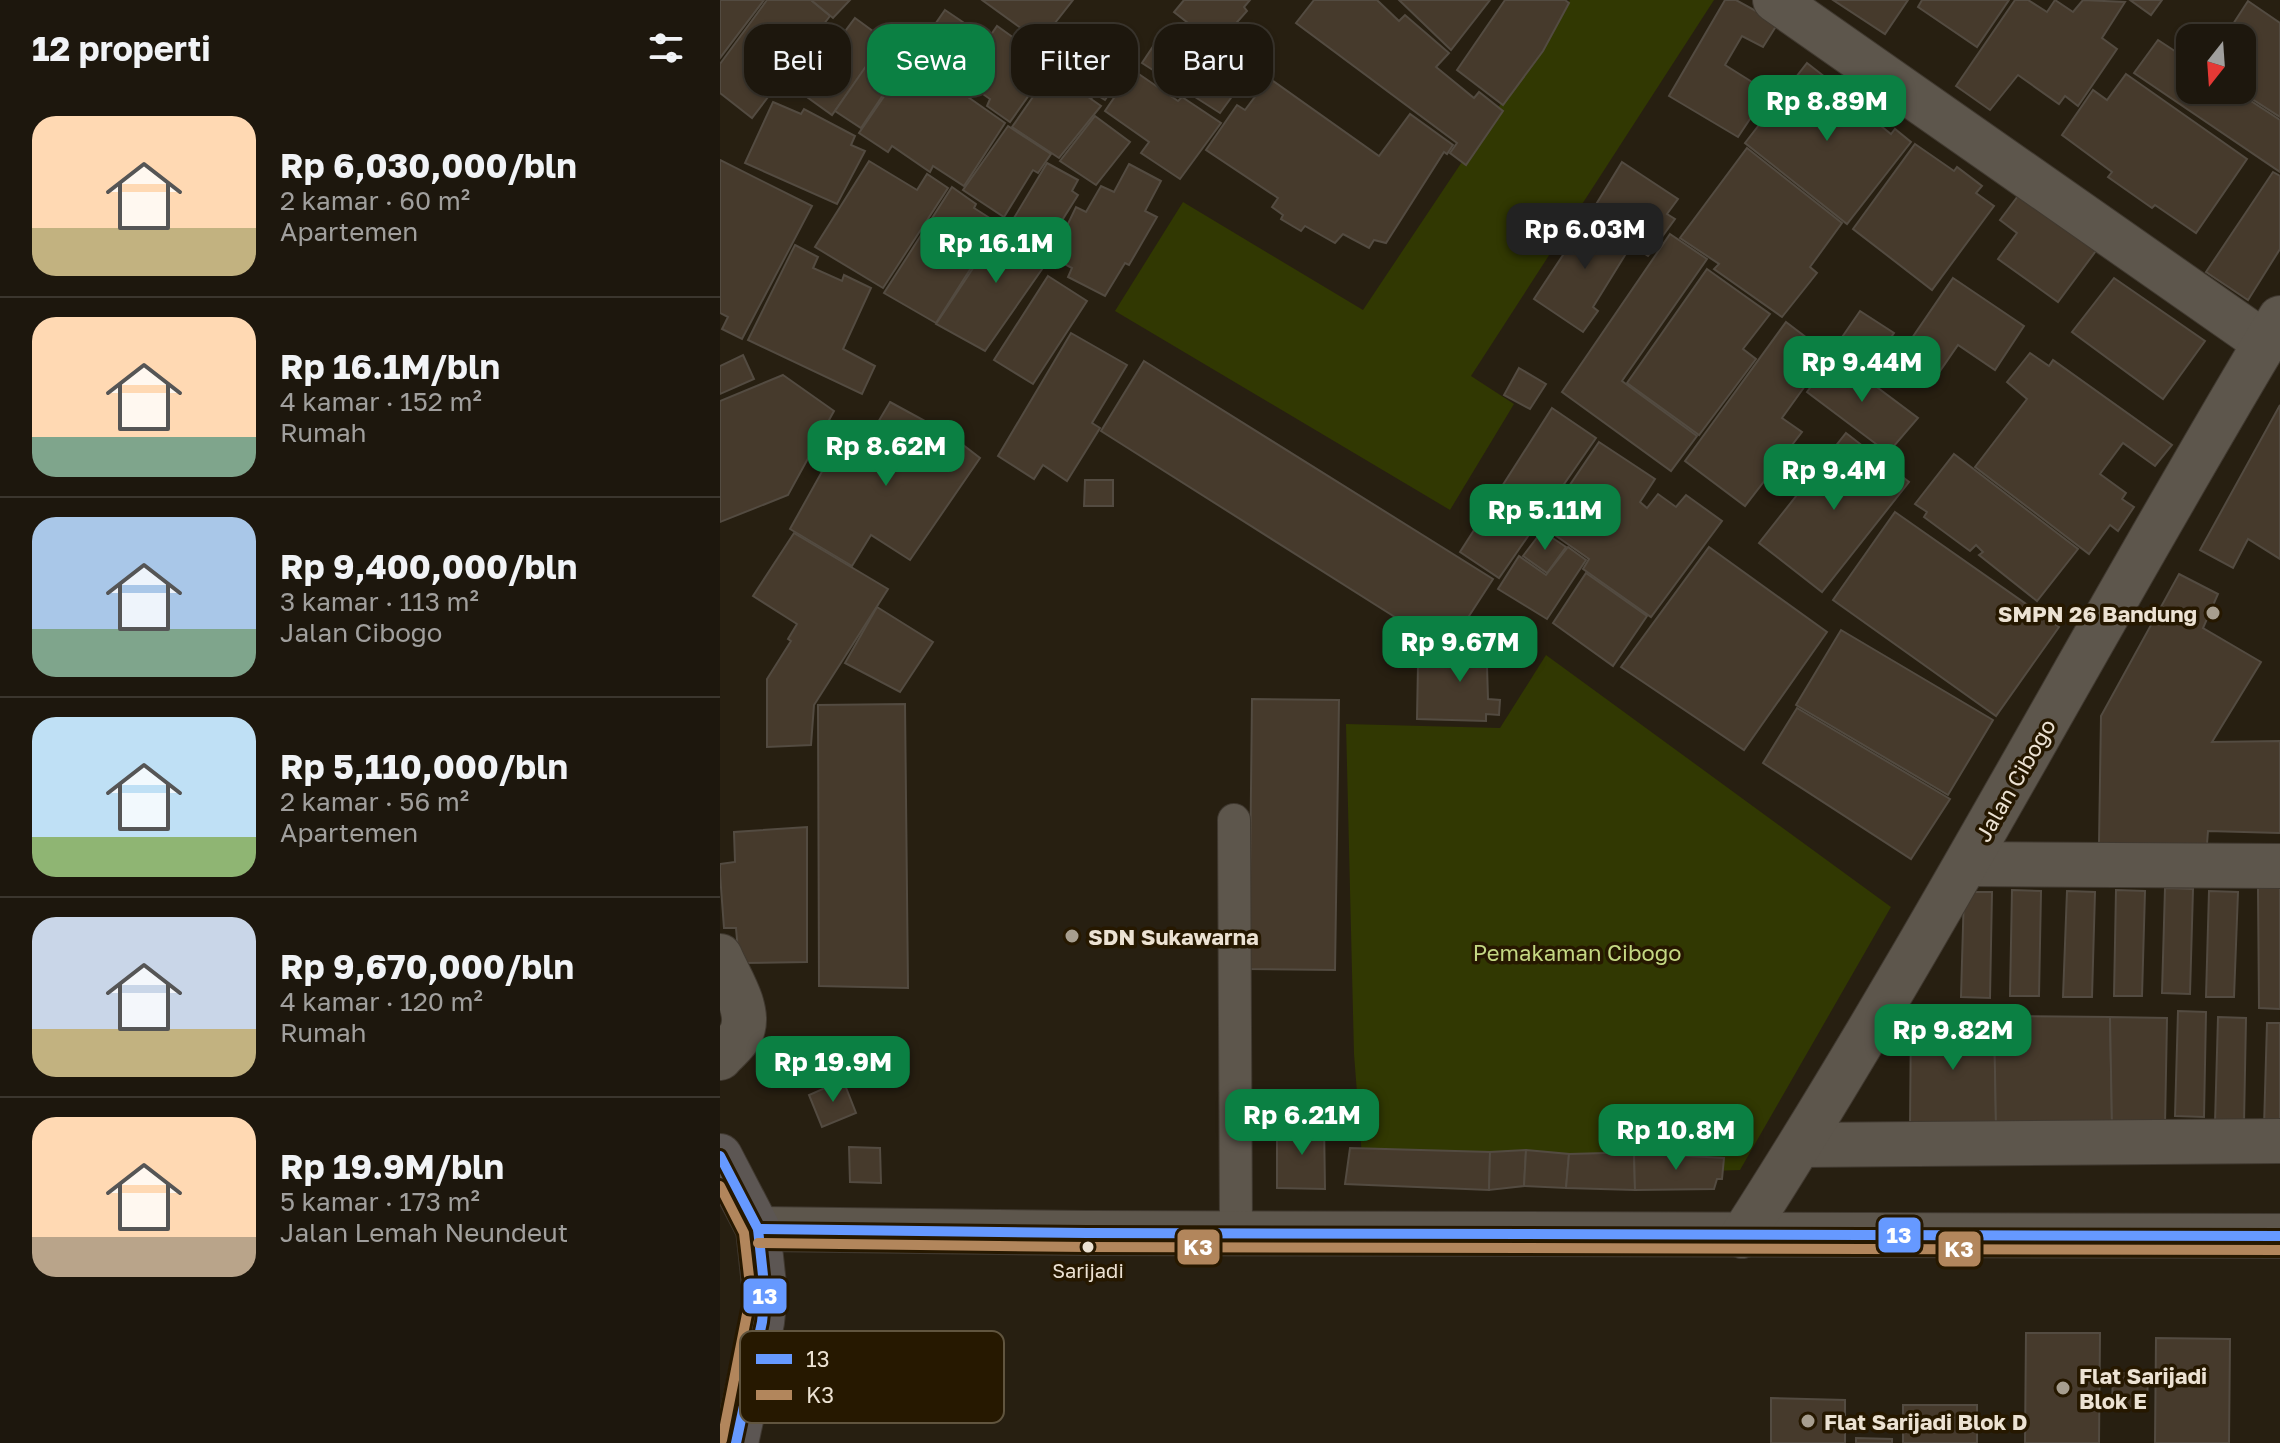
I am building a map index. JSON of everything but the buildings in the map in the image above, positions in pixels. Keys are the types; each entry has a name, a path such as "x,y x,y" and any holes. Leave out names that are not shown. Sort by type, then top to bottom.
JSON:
{"main road":[{"path":"720,1156 758,1229 764,1308 759,1331"},
{"path":"736,1443 740,1423"}],"street":[{"path":"1775,0 2273,330"},
{"name":"Jalan Cibogo","path":"1742,1236 1801,1145 1968,864 2273,330"},
{"path":"1968,864 2280,866"},
{"path":"720,956 742,1009 744,1025 743,1032 720,1058"},
{"path":"1801,1145 2280,1141"},
{"path":"758,1229 1087,1233 2280,1236"}],"lane":[{"path":"1234,820 1236,1232"}],"green space":[{"path":"1570,0 1714,0 1471,376 1514,404 1450,510 1115,311 1183,202 1363,310"},
{"name":"Pemakaman Cibogo","path":"1546,655 1891,907 1740,1170 1364,1183 1354,1054 1346,724 1500,728"}],"transit line":[{"name":"13","path":"720,1156 758,1229 765,1294 760,1331"},
{"name":"K3","path":"720,1186 744,1233 751,1294 744,1331"},
{"name":"13","path":"758,1229 1087,1233 2280,1236"},
{"name":"K3","path":"758,1243 1087,1247 2280,1250"},
{"name":"K3","path":"722,1440 740,1349"},
{"name":"13","path":"736,1443 740,1423"}],"place":[{"name":"SMPN 26 Bandung","path":"2213,613"},
{"name":"SDN Sukawarna","path":"1072,936"},
{"name":"Sarijadi","path":"1088,1247"},
{"name":"Flat Sarijadi Blok E","path":"2063,1388"},
{"name":"Flat Sarijadi Blok D","path":"1808,1421"}]}
